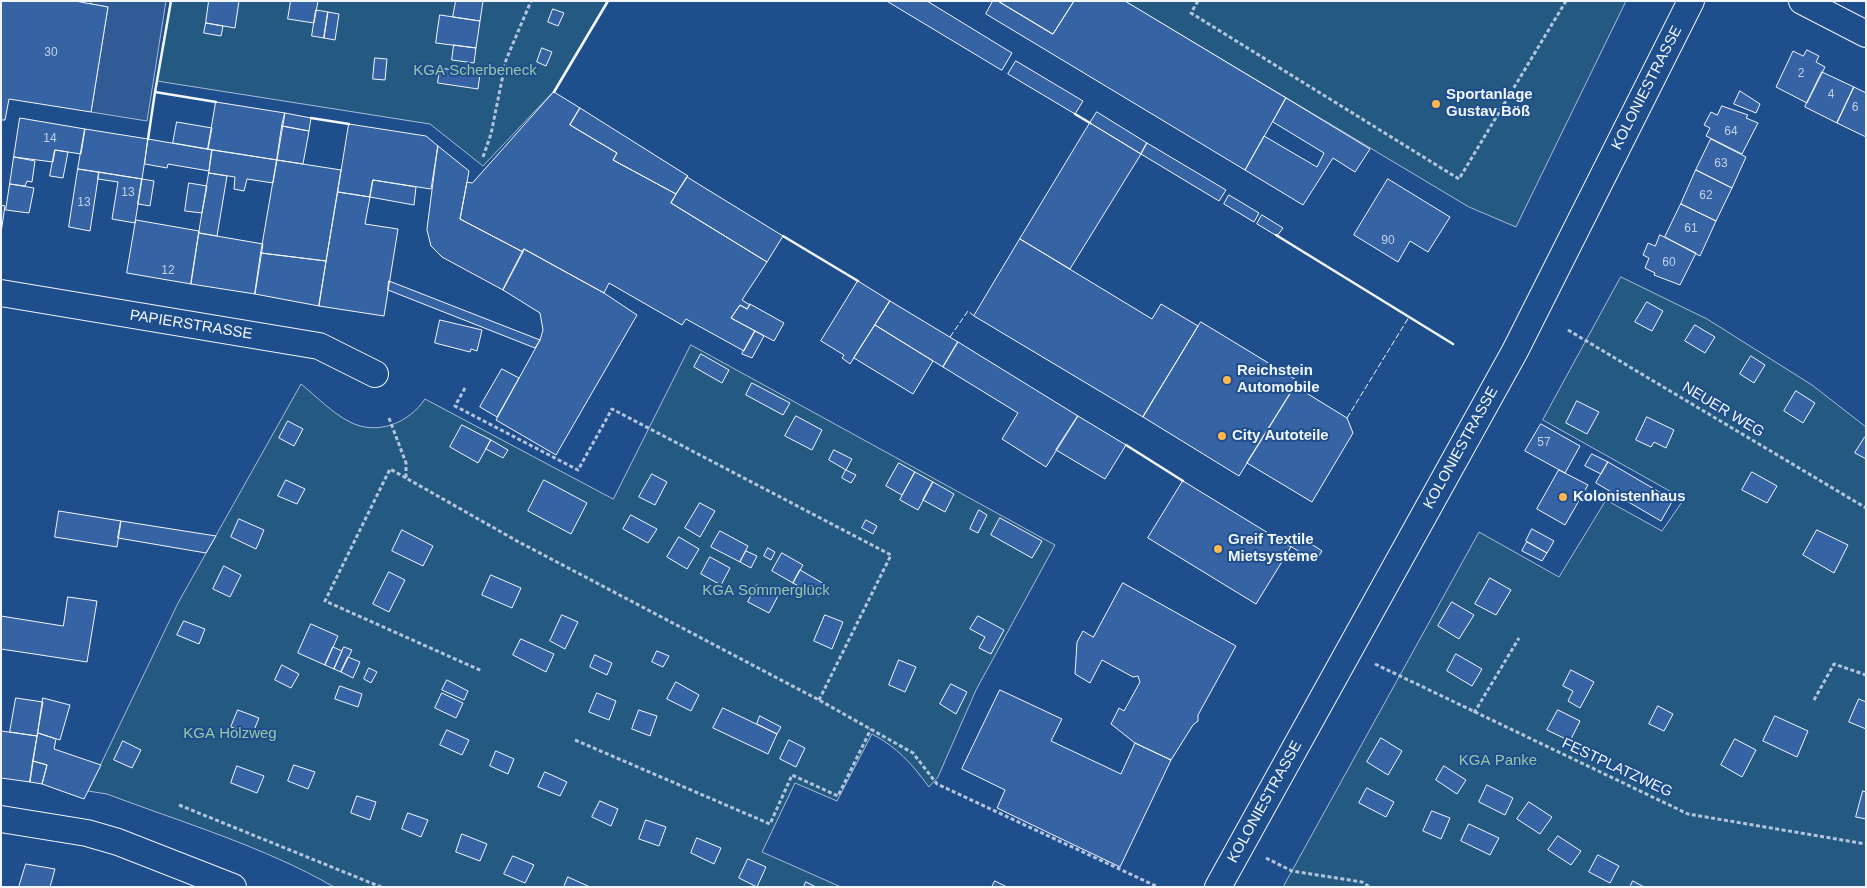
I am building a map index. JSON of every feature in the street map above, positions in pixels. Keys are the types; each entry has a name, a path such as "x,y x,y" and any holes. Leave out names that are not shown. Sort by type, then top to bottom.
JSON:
{"street":[{"name":"KOLONIESTRASSE","path":"1218,887 1515,351 1691,1"},
{"path":"1802,1 1866,34"},
{"name":"PAPIERSTRASSE","path":"1,293 320,346 375,374"},
{"path":"1,819 87,833 118,842 233,887"}],"path":[{"path":"483,157 491,134 506,60 531,1"},
{"path":"1198,1 1191,13 1459,179 1566,1"},
{"name":"NEUER WEG","path":"1568,330 1866,508"},
{"path":"465,388 455,406 578,470 612,409 891,555 819,700"},
{"path":"390,418 406,463 406,478"},
{"path":"482,671 325,601 390,469 518,541 819,700 913,752 937,784 1158,887"},
{"path":"1474,713 1519,638"},
{"name":"FESTPLATZWEG","path":"1375,664 1688,814 1866,844"},
{"path":"1814,700 1834,664 1866,675"},
{"path":"575,740 770,824 792,775 838,796 871,729"},
{"path":"180,805 380,887"},
{"path":"1270,860 1292,871 1362,882 1370,887"}],"green space":[{"name":"KGA Scherbeneck","path":"171,1 607,1 553,92 483,166 430,124 157,81"},
{"name":"Sportanlage Gustav Böß","path":"1125,1 1626,1 1516,227 1469,207"},
{"name":"KGA Panke","path":"1621,277 1707,319 1812,385 1866,427 1866,887 1283,887 1479,532 1559,577 1606,500 1662,531 1684,499 1543,420"},
{"name":"KGA Sommerglück","path":"691,345 1055,545 976,690 938,777 929,787 904,757 872,734 837,801 795,783 762,852 841,887 334,887 251,847 107,794 88,791 178,603 301,384 343,418 360,426 371,428 392,425 401,421 410,415 425,399 613,499"}],"shaded area":[{"path":"91,1 166,1 147,121 91,112 108,7 91,4"}],"building":[{"path":"1,1 75,1 108,7 91,112 9,99 5,120 1,120"},
{"path":"209,1 239,1 235,28 206,23"},
{"path":"291,1 318,1 314,23 288,19"},
{"path":"456,1 483,1 480,21 453,17"},
{"path":"887,1 927,1 1012,53 1002,70"},
{"path":"993,1 998,1 1053,34 1074,1 1125,1 1286,98 1245,170 986,14"},
{"path":"998,1 1074,1 1053,34"},
{"path":"553,9 564,13 558,26 548,22"},
{"path":"316,10 328,12 324,38 312,36"},
{"path":"328,12 339,14 335,40 324,38"},
{"path":"440,15 480,21 476,48 436,43"},
{"path":"206,23 223,26 221,36 204,33"},
{"path":"454,45 476,48 474,63 452,60"},
{"path":"542,48 552,52 546,66 537,62"},
{"path":"1807,50 1819,56 1816,62 1825,67 1807,103 1776,87 1793,51 1803,56"},
{"path":"375,58 387,59 385,80 373,79"},
{"path":"1016,61 1083,101 1075,114 1008,74"},
{"path":"440,68 480,74 478,89 438,83"},
{"path":"1822,72 1854,87 1837,123 1805,107"},
{"path":"1854,87 1866,93 1866,137 1837,123"},
{"path":"1740,91 1760,104 1756,113 1734,104"},
{"path":"554,92 580,108 570,125 617,153 613,160 676,194 671,203 767,262 742,300 750,305 747,309 740,305 731,318 755,331 744,351 686,319 682,325 609,283 604,293 524,249 523,252 460,219 467,182 472,183"},
{"path":"1286,98 1370,149 1355,172 1333,158 1303,205 1245,170 1264,136 1317,167 1324,153 1273,122"},
{"path":"216,102 285,113 277,160 208,149"},
{"path":"1722,106 1748,115 1746,118 1758,123 1742,154 1706,136 1710,128 1704,125 1711,112 1717,115"},
{"path":"580,108 688,176 676,194 613,160 617,153 570,125"},
{"path":"1097,112 1147,143 1141,154 1090,123"},
{"path":"285,113 311,118 309,131 282,126"},
{"path":"20,118 85,129 81,154 55,150 53,162 14,157"},
{"path":"177,122 212,128 208,149 173,143"},
{"path":"1090,123 1141,154 1070,269 1020,239"},
{"path":"349,124 426,136 438,146 431,189 373,180 370,197 338,192"},
{"path":"282,126 309,131 303,164 277,160"},
{"path":"85,129 148,139 142,179 78,169"},
{"path":"148,139 212,150 209,171 168,164 167,168 145,164"},
{"path":"1711,139 1746,157 1732,188 1696,170"},
{"path":"1147,143 1226,190 1219,201 1141,154"},
{"path":"438,146 469,171 460,219 523,252 503,290 442,257 431,246 427,230"},
{"path":"55,150 68,152 63,178 50,176"},
{"path":"212,150 277,160 273,183 247,179 244,191 234,189 235,177 209,173"},
{"path":"14,157 35,161 32,182 27,181 25,186 10,184"},
{"path":"277,160 341,170 326,261 261,253"},
{"path":"78,169 99,172 90,231 69,227"},
{"path":"1696,170 1732,188 1716,221 1681,204"},
{"path":"99,172 142,179 135,223 112,219 118,182 98,179"},
{"path":"209,173 227,176 217,236 199,233"},
{"path":"687,177 783,236 767,262 671,203"},
{"path":"142,179 154,181 150,206 138,204"},
{"path":"1388,179 1450,217 1428,252 1410,241 1398,262 1354,235"},
{"path":"373,180 416,187 414,205 370,197"},
{"path":"189,183 207,186 202,213 185,211"},
{"path":"10,184 34,188 29,213 6,210"},
{"path":"338,192 370,197 365,224 398,229 384,316 319,306"},
{"path":"1229,195 1259,213 1254,222 1224,204"},
{"path":"1681,204 1716,221 1700,256 1665,237"},
{"path":"1,205 5,206 1,233"},
{"path":"1262,215 1283,228 1277,236 1257,224"},
{"path":"136,220 199,231 191,284 127,273"},
{"path":"199,233 263,244 255,294 191,284"},
{"path":"1660,235 1696,253 1680,285 1654,275 1655,273 1645,268 1649,258 1643,255 1648,243 1655,246"},
{"path":"1020,239 1152,319 1161,304 1198,326 1143,417 974,316"},
{"path":"524,249 604,293 637,315 556,455 496,420 540,340 543,330 540,313 503,290"},
{"path":"261,253 326,261 319,306 255,294"},
{"path":"389,281 540,340 535,348 388,290"},
{"path":"858,281 890,301 850,364 842,358 844,355 821,341"},
{"path":"890,301 958,342 943,367 875,325"},
{"path":"1647,302 1663,311 1652,331 1635,322"},
{"path":"750,304 784,323 774,341 731,318 740,305 747,309"},
{"path":"440,320 482,330 477,351 471,349 470,352 435,343"},
{"path":"1201,322 1298,381 1239,476 1143,417"},
{"path":"875,325 933,361 913,394 854,358"},
{"path":"1695,325 1715,337 1705,353 1685,341"},
{"path":"755,331 764,336 752,358 742,354"},
{"path":"958,342 1078,416 1046,467 1002,439 1018,413 943,367"},
{"path":"701,354 729,370 722,383 694,367"},
{"path":"1751,356 1765,365 1754,383 1740,374"},
{"path":"502,369 519,378 497,417 480,407"},
{"path":"752,383 790,403 783,415 746,395"},
{"path":"1295,386 1347,418 1353,433 1312,502 1247,463"},
{"path":"1796,391 1815,403 1803,423 1784,411"},
{"path":"1577,401 1599,412 1587,434 1566,423"},
{"path":"796,416 822,430 812,450 785,436"},
{"path":"1078,416 1126,445 1105,479 1056,450"},
{"path":"1647,417 1674,430 1666,448 1654,442 1651,447 1636,440"},
{"path":"288,421 303,429 294,446 279,438"},
{"path":"1541,424 1580,446 1565,473 1525,451"},
{"path":"462,425 491,440 478,463 450,447"},
{"path":"1866,437 1866,459 1855,453"},
{"path":"491,440 508,450 503,458 486,449"},
{"path":"834,450 852,459 846,470 829,460"},
{"path":"1592,454 1608,462 1601,474 1585,466"},
{"path":"1608,462 1673,500 1661,521 1596,483"},
{"path":"899,463 915,472 902,495 886,486"},
{"path":"846,470 856,475 851,483 842,478"},
{"name":"Kolonistenhaus","path":"1559,470 1588,485 1565,525 1537,509"},
{"path":"915,472 933,482 918,510 900,500"},
{"path":"1752,472 1777,486 1767,503 1742,490"},
{"path":"652,474 667,482 655,505 639,497"},
{"path":"286,480 305,489 297,504 278,496"},
{"path":"544,480 587,503 571,534 528,511"},
{"path":"1183,481 1291,547 1256,604 1148,538"},
{"path":"933,482 954,494 945,512 923,500"},
{"path":"700,503 715,511 700,537 685,528"},
{"path":"979,510 987,515 978,533 970,529"},
{"path":"59,511 121,521 117,547 55,537"},
{"path":"631,515 657,529 648,543 623,529"},
{"path":"1000,518 1042,541 1032,558 991,535"},
{"path":"239,519 264,530 256,549 231,537"},
{"path":"866,520 877,526 873,534 862,528"},
{"path":"121,521 216,536 206,553 118,538"},
{"path":"1532,529 1554,541 1547,553 1526,541"},
{"path":"402,530 433,546 423,566 392,551"},
{"path":"1817,530 1848,545 1834,573 1803,555"},
{"path":"720,531 748,546 740,562 711,547"},
{"path":"1296,534 1322,551 1315,562 1289,545"},
{"path":"679,537 699,549 687,569 667,557"},
{"path":"1527,542 1547,553 1542,561 1522,551"},
{"path":"768,548 775,552 771,560 764,556"},
{"path":"746,551 757,556 751,568 740,562"},
{"path":"782,553 803,565 793,583 772,571"},
{"path":"710,557 730,568 721,585 701,574"},
{"path":"224,566 241,575 230,597 213,589"},
{"path":"800,570 826,585 819,597 793,583"},
{"path":"389,572 405,580 389,612 373,604"},
{"path":"491,575 521,588 512,608 482,595"},
{"path":"1490,578 1511,590 1496,615 1475,604"},
{"path":"1123,583 1236,646 1198,715 1198,721 1193,725 1171,760 1135,743 1111,724 1119,708 1124,711 1140,682 1138,676 1133,677 1102,660 1090,683 1075,674 1077,642 1083,631 1093,637"},
{"path":"757,585 778,596 769,613 748,602"},
{"path":"68,597 97,601 87,662 1,649 1,616 63,626"},
{"path":"1452,602 1474,615 1459,639 1438,626"},
{"path":"562,615 578,622 565,649 550,641"},
{"path":"825,615 843,622 832,649 814,641"},
{"path":"978,616 1004,630 991,654 979,648 985,637 970,629"},
{"path":"184,621 205,629 199,644 177,635"},
{"path":"311,624 338,636 325,665 298,653"},
{"path":"521,639 554,654 546,672 513,655"},
{"path":"333,647 342,651 334,669 325,665"},
{"path":"344,647 352,650 341,672 334,669"},
{"path":"657,651 669,656 663,667 652,662"},
{"path":"1456,654 1482,669 1472,686 1447,671"},
{"path":"595,655 612,663 607,675 590,667"},
{"path":"348,657 360,662 353,678 341,672"},
{"path":"899,660 916,667 905,692 889,685"},
{"path":"282,665 299,674 291,688 275,680"},
{"path":"369,668 377,672 371,683 364,679"},
{"path":"1571,670 1594,682 1580,708 1568,701 1573,691 1563,686"},
{"path":"447,680 468,691 464,700 442,690"},
{"path":"676,682 699,695 691,711 667,699"},
{"path":"951,684 967,692 956,714 940,704"},
{"path":"340,686 362,694 358,707 335,699"},
{"path":"1000,690 1062,719 1051,741 1121,774 1135,743 1171,760 1120,867 997,808 1005,790 962,769"},
{"path":"442,693 463,703 456,718 435,708"},
{"path":"597,693 616,701 609,720 589,712"},
{"path":"16,698 43,702 37,736 10,732"},
{"path":"43,698 70,705 60,740 38,733"},
{"path":"1859,699 1866,702 1866,729 1849,722"},
{"path":"1658,706 1673,714 1664,731 1649,724"},
{"path":"723,708 777,734 768,754 713,728"},
{"path":"238,710 259,718 252,735 231,727"},
{"path":"639,710 657,716 650,736 632,729"},
{"path":"1558,710 1580,721 1570,741 1547,730"},
{"path":"760,716 781,727 777,734 757,724"},
{"path":"1775,716 1808,731 1797,757 1763,741"},
{"path":"447,730 469,740 462,755 440,745"},
{"path":"1,731 37,736 30,782 1,778"},
{"path":"38,733 56,739 54,749 101,765 84,799 42,784 47,765 33,761"},
{"path":"1381,738 1402,751 1388,775 1367,762"},
{"path":"1735,739 1756,750 1742,777 1721,765"},
{"path":"789,740 805,748 796,767 780,759"},
{"path":"123,741 141,750 132,768 114,760"},
{"path":"496,751 514,759 508,774 490,766"},
{"path":"33,761 47,765 42,784 30,782"},
{"path":"294,765 315,772 308,789 288,781"},
{"path":"237,766 264,776 257,793 231,783"},
{"path":"1444,766 1466,780 1457,794 1436,780"},
{"path":"545,772 567,782 560,796 538,787"},
{"path":"1487,785 1513,798 1505,815 1479,802"},
{"path":"1367,788 1394,802 1386,817 1359,803"},
{"path":"1863,791 1866,792 1866,819 1856,817"},
{"path":"357,796 376,802 370,820 351,813"},
{"path":"600,801 618,809 611,826 592,817"},
{"path":"1529,802 1552,817 1540,834 1517,819"},
{"path":"1432,811 1450,818 1441,839 1423,831"},
{"path":"408,813 428,820 421,837 402,829"},
{"path":"646,820 666,827 659,846 639,839"},
{"path":"1469,824 1499,838 1490,855 1461,841"},
{"path":"462,834 487,844 480,861 456,852"},
{"path":"1558,836 1581,851 1571,865 1548,850"},
{"path":"697,838 721,848 714,864 691,853"},
{"path":"1598,855 1619,866 1610,883 1589,872"},
{"path":"513,856 534,865 525,883 504,874"},
{"path":"748,859 766,867 757,887 739,878"},
{"path":"26,864 55,869 50,887 19,887"},
{"path":"568,877 590,887 564,887"},
{"path":"995,881 1007,887 992,887"},
{"path":"1633,881 1644,887 1630,887"},
{"path":"806,882 816,887 804,887"}],"fence":[{"path":"950,337 968,311 974,316"},
{"path":"1347,418 1409,317"}],"wall":[{"path":"171,1 155,92 216,102"},
{"path":"554,92 608,1"},
{"path":"148,139 155,92"},
{"path":"1075,114 1090,123"},
{"path":"311,118 349,124"},
{"path":"1276,235 1453,344"},
{"path":"783,236 858,281"},
{"path":"1126,445 1183,481"}],"place":[{"name":"Sportanlage Gustav Böß","path":"1436,104"},
{"name":"Reichstein Automobile","path":"1227,380"},
{"name":"City Autoteile","path":"1222,436"},
{"name":"Kolonistenhaus","path":"1563,497"},
{"name":"Greif Textile Mietsysteme","path":"1218,549"}],"park label":[{"name":"KGA Holzweg","path":"230,734"}]}
